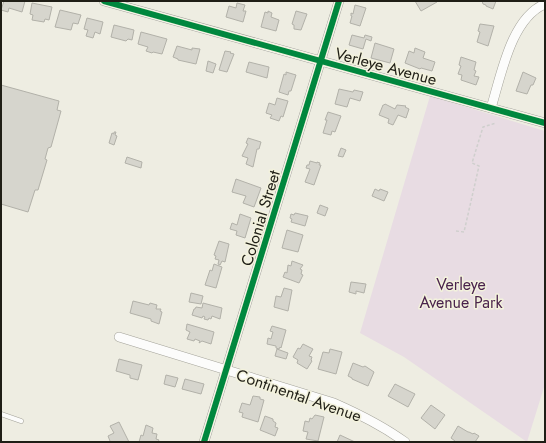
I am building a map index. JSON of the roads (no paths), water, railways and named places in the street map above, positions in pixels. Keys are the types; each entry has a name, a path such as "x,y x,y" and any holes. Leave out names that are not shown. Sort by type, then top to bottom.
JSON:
{"street":[{"name":"Verleye Avenue","path":"104,1 545,123"},
{"name":"Colonial Street","path":"204,442 339,1"},
{"path":"491,108 511,43 529,14 545,4"},
{"name":"Continental Avenue","path":"119,337 334,403 361,415 388,430 405,442"}],"lane":[{"path":"1,414 21,421"}],"park label":[{"name":"Verleye Avenue Park","path":"461,293"}]}
